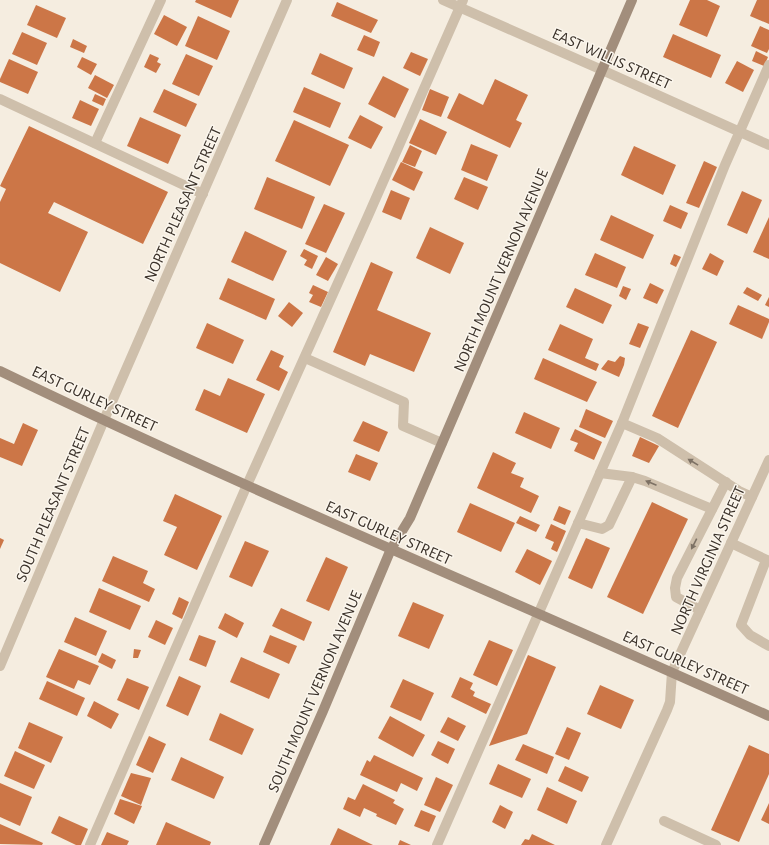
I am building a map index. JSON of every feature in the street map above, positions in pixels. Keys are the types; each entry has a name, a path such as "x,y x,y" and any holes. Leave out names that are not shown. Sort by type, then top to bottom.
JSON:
{"street":[{"path":"95,143 161,0"},
{"name":"NORTH PLEASANT STREET","path":"104,420 287,0"},
{"name":"EAST WILLIS STREET","path":"443,0 462,4 602,70 769,145"},
{"name":"NORTH MOUNT VERNON AVENUE","path":"391,549 410,518 632,0"},
{"path":"90,845 247,485 462,4"},
{"path":"437,845 622,423 740,131 769,65"},
{"path":"0,99 203,194"},
{"path":"305,358 404,402 403,426 442,443"},
{"name":"EAST GURLEY STREET","path":"0,370 104,420 247,485 769,716"},
{"name":"SOUTH PLEASANT STREET","path":"0,666 3,649 104,420"},
{"path":"622,423 657,438 752,498"},
{"name":"NORTH VIRGINIA STREET","path":"672,672 769,460"},
{"path":"600,473 632,477 645,481 712,509"},
{"path":"578,523 602,529 609,525 632,477"},
{"path":"700,610 676,597 675,588 677,578 726,482"},
{"path":"731,543 767,560 741,625 750,635 769,646"},
{"name":"SOUTH MOUNT VERNON AVENUE","path":"264,845 323,711 391,549"},
{"path":"606,845 667,710 670,702 672,672"},
{"path":"664,821 716,845"}],"building":[{"path":"196,0 239,0 231,18 195,2"},
{"path":"690,0 707,0 720,6 707,37 679,25"},
{"path":"757,0 769,0 769,24 750,16"},
{"path":"337,2 378,20 371,33 331,16"},
{"path":"36,5 66,18 57,38 27,25"},
{"path":"164,15 187,27 177,46 154,34"},
{"path":"198,16 230,31 217,60 185,46"},
{"path":"760,26 769,30 769,49 767,53 751,46"},
{"path":"22,32 47,43 37,65 12,54"},
{"path":"673,34 721,55 711,78 663,57"},
{"path":"364,35 380,42 374,57 357,50"},
{"path":"73,39 87,46 84,53 70,47"},
{"path":"756,51 768,57 764,66 752,61"},
{"path":"411,52 428,59 420,76 403,68"},
{"path":"320,53 353,68 344,89 311,74"},
{"path":"150,54 159,58 157,62 161,64 156,73 144,67"},
{"path":"186,54 213,66 199,96 172,84"},
{"path":"82,57 97,64 91,75 77,67"},
{"path":"9,59 38,72 28,94 0,82"},
{"path":"737,61 754,70 743,92 725,83"},
{"path":"95,75 114,85 107,98 88,88"},
{"path":"383,76 409,89 395,118 368,104"},
{"path":"495,79 528,95 516,120 522,123 510,148 447,118 459,93 483,105"},
{"path":"304,87 341,103 330,128 293,112"},
{"path":"164,89 197,104 186,127 153,112"},
{"path":"430,89 449,97 441,117 422,110"},
{"path":"95,94 106,99 103,106 92,101"},
{"path":"80,100 99,109 91,126 72,118"},
{"path":"360,115 383,127 371,149 348,138"},
{"path":"140,117 181,135 168,164 127,146"},
{"path":"420,119 447,132 436,155 409,143"},
{"path":"294,120 349,145 330,186 275,161"},
{"path":"29,126 168,192 143,244 54,202 48,213 88,232 60,292 0,263 0,202 6,189 0,186"},
{"path":"471,144 498,155 487,181 461,170"},
{"path":"410,145 422,151 415,167 402,162"},
{"path":"634,146 676,165 663,195 621,175"},
{"path":"704,161 717,167 699,208 686,203"},
{"path":"401,162 423,172 414,191 392,180"},
{"path":"267,177 315,197 302,229 254,209"},
{"path":"464,177 488,187 478,210 454,199"},
{"path":"391,190 410,198 401,220 382,212"},
{"path":"742,191 762,200 747,234 727,225"},
{"path":"324,204 345,213 326,253 305,244"},
{"path":"670,205 688,213 681,229 663,221"},
{"path":"611,215 654,235 643,259 600,240"},
{"path":"769,217 769,259 753,252"},
{"path":"430,227 464,243 450,274 416,258"},
{"path":"245,231 287,251 273,281 231,262"},
{"path":"304,249 318,256 312,269 304,265 307,260 300,256"},
{"path":"595,253 626,267 617,288 585,275"},
{"path":"710,253 724,261 717,276 702,269"},
{"path":"674,254 681,257 676,267 670,264"},
{"path":"326,257 338,264 328,281 316,275"},
{"path":"371,262 393,272 377,310 431,333 414,372 370,354 365,366 333,352"},
{"path":"228,278 275,299 266,320 219,299"},
{"path":"650,283 664,290 657,304 643,298"},
{"path":"313,285 328,292 321,307 309,302 313,295 309,293"},
{"path":"623,286 631,289 626,300 619,296"},
{"path":"747,287 762,295 758,301 743,293"},
{"path":"575,288 612,305 603,324 566,307"},
{"path":"769,297 769,307 765,305"},
{"path":"289,302 303,313 292,327 278,316"},
{"path":"738,305 769,319 762,339 729,324"},
{"path":"207,323 244,340 233,364 196,348"},
{"path":"638,323 649,327 640,348 629,344"},
{"path":"560,324 593,339 585,358 599,364 596,371 548,350"},
{"path":"691,330 717,342 678,428 652,416"},
{"path":"271,350 284,356 279,367 288,372 279,391 256,380"},
{"path":"620,356 625,358 619,377 601,369 608,360 615,362"},
{"path":"543,358 597,382 587,402 534,379"},
{"path":"228,378 265,394 247,433 195,410 204,389 220,396"},
{"path":"586,409 613,421 605,438 579,427"},
{"path":"524,412 560,428 551,449 515,433"},
{"path":"363,421 388,432 379,452 353,441"},
{"path":"23,423 38,430 22,466 0,457 0,438 14,444"},
{"path":"575,429 602,442 594,460 574,451 578,443 570,440"},
{"path":"640,437 659,446 649,463 632,456"},
{"path":"493,452 516,463 511,473 524,478 520,487 539,496 531,513 477,488"},
{"path":"356,454 378,463 370,481 348,472"},
{"path":"175,494 222,516 197,570 164,555 177,527 163,521"},
{"path":"652,502 688,519 643,614 607,597"},
{"path":"470,503 515,523 501,552 457,532"},
{"path":"559,506 571,511 565,525 553,520"},
{"path":"520,516 540,525 536,532 516,523"},
{"path":"551,524 566,531 557,552 551,549 554,542 545,538"},
{"path":"0,538 4,540 0,549"},
{"path":"586,538 610,548 592,589 568,578"},
{"path":"245,541 269,551 252,587 229,577"},
{"path":"527,549 552,561 540,585 515,572"},
{"path":"113,556 148,571 143,583 155,589 149,602 102,581"},
{"path":"326,557 348,567 329,611 306,601"},
{"path":"99,588 141,606 130,630 89,612"},
{"path":"179,597 189,602 182,619 172,614"},
{"path":"413,602 444,615 429,649 398,636"},
{"path":"281,608 312,622 304,641 272,626"},
{"path":"225,613 244,623 237,638 218,628"},
{"path":"75,617 107,631 96,656 64,642"},
{"path":"156,620 173,628 165,645 148,637"},
{"path":"199,635 216,641 206,667 189,660"},
{"path":"270,635 297,646 289,664 263,652"},
{"path":"489,640 513,650 497,686 473,675"},
{"path":"59,649 99,666 90,685 78,680 74,689 46,677"},
{"path":"134,649 141,650 138,658 133,658"},
{"path":"102,653 116,660 112,669 98,662"},
{"path":"528,655 556,667 527,734 489,746"},
{"path":"241,657 280,674 269,699 230,682"},
{"path":"179,676 201,686 188,716 166,706"},
{"path":"460,677 473,683 470,689 475,692 473,696 491,704 486,714 451,697"},
{"path":"127,678 149,687 139,710 117,700"},
{"path":"403,679 434,693 421,721 390,707"},
{"path":"47,681 85,698 77,716 39,699"},
{"path":"600,685 634,700 621,729 587,714"},
{"path":"94,701 119,714 111,729 87,716"},
{"path":"220,713 254,729 242,755 209,740"},
{"path":"390,716 425,735 413,757 378,738"},
{"path":"448,717 466,726 458,741 440,732"},
{"path":"29,722 63,737 51,763 18,748"},
{"path":"567,727 581,733 569,760 555,754"},
{"path":"149,736 166,744 153,773 136,765"},
{"path":"438,741 455,749 448,764 431,755"},
{"path":"523,744 554,757 547,774 515,760"},
{"path":"749,745 769,754 769,774 739,842 711,830"},
{"path":"15,751 45,765 34,789 4,776"},
{"path":"374,755 423,778 417,791 401,783 397,792 360,775 367,760 370,762"},
{"path":"181,757 224,777 214,799 171,780"},
{"path":"498,764 531,779 522,798 489,784"},
{"path":"565,766 589,777 582,792 558,781"},
{"path":"131,773 151,778 141,805 121,796"},
{"path":"436,777 453,785 440,812 424,805"},
{"path":"0,783 32,797 20,826 0,817"},
{"path":"363,784 395,800 393,803 404,809 396,825 376,816 377,814 364,808 360,817 343,809 348,797 355,800"},
{"path":"547,787 577,801 567,824 537,810"},
{"path":"120,799 142,806 134,824 114,814"},
{"path":"769,803 769,824 761,820"},
{"path":"500,805 513,812 505,829 492,822"},
{"path":"421,810 436,816 429,832 414,826"},
{"path":"59,816 88,829 81,845 76,845 51,833"},
{"path":"166,822 211,842 210,845 156,845"},
{"path":"0,824 43,843 42,845 0,844"},
{"path":"338,828 373,845 330,845"},
{"path":"107,832 129,841 127,845 101,845"},
{"path":"532,834 555,845 521,845 525,839 529,840"},
{"path":"400,840 411,845 398,845"}]}
